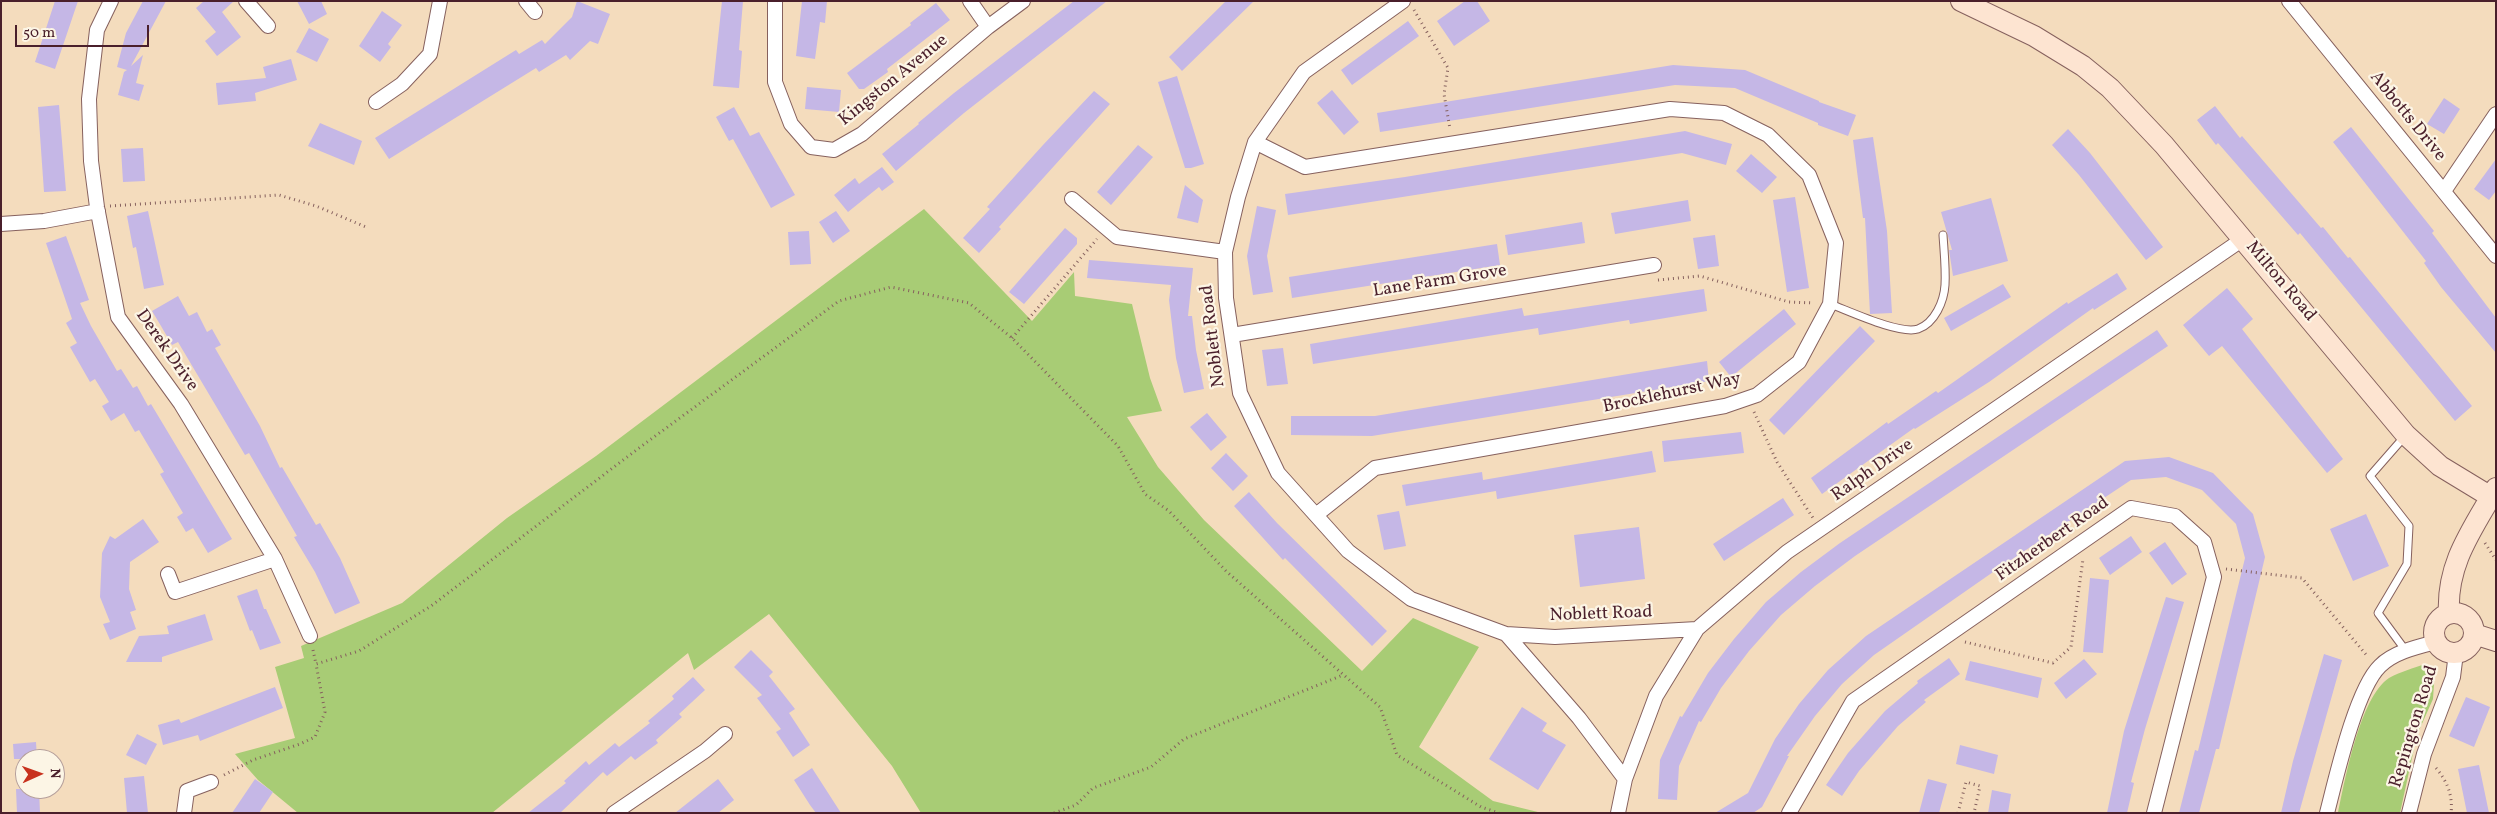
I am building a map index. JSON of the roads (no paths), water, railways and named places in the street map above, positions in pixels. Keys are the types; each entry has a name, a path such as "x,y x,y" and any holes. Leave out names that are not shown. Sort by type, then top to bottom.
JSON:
{"street":[{"name":"Derek Drive","path":"111,1 97,30 89,99 91,161 118,317 181,404 275,559 310,636"},
{"path":"246,1 268,26"},
{"path":"376,102 402,84 430,54 440,1"},
{"name":"Kingston Avenue","path":"775,1 774,82 792,124 810,148 834,150 862,134 988,27 1023,1"},
{"path":"970,1 988,27"},
{"name":"Noblett Road","path":"1403,1 1304,72 1255,142 1238,197 1225,252 1226,298 1240,393 1244,402 1278,473 1348,551 1411,599 1506,634 1554,637 1697,629"},
{"name":"Milton Road","path":"1961,1 2034,36 2083,66 2110,88 2164,145 2406,435 2440,466 2493,492 2455,562 2448,598 2449,614"},
{"name":"Abbotts Drive","path":"2289,1 2496,256"},
{"name":"Brocklehurst Way","path":"1255,142 1305,167 1670,110 1724,113 1768,135 1809,175 1836,243 1830,304 1799,362 1757,395 1725,406 1375,468 1316,515"},
{"path":"2444,191 2496,114"},
{"path":"1072,200 1117,237 1225,252"},
{"path":"1,224 44,221 98,209"},
{"name":"Ralph Drive","path":"1618,813 1625,779 1656,696 1697,629 1787,552 2243,239"},
{"name":"Lane Farm Grove","path":"1232,335 1654,265"},
{"name":"Fitzherbert Road","path":"1789,813 1852,701 2131,508 2175,516 2204,542 2214,577 2154,813"},
{"path":"168,574 176,592 275,559"},
{"path":"2449,614 2458,614 2466,618 2472,625 2474,634 2469,647 2456,653 2448,652 2436,642 2435,628 2442,617 2449,614"},
{"name":"Noblett Road","path":"1506,634 1579,718 1625,779"},
{"path":"2474,634 2496,641"},
{"name":"Repington Road","path":"2327,813 2355,715 2370,680 2379,666 2406,650 2436,642"},
{"name":"Repington Road","path":"2409,813 2424,754 2453,677 2456,653"},
{"path":"614,813 705,751 725,734"},
{"path":"184,813 188,791 211,782"}],"lane":[{"path":"1830,304 1900,329 1918,329 1933,318 1942,299 1945,286 1943,235"},
{"path":"2406,435 2370,476 2409,526 2407,564 2378,613 2406,650"}]}
